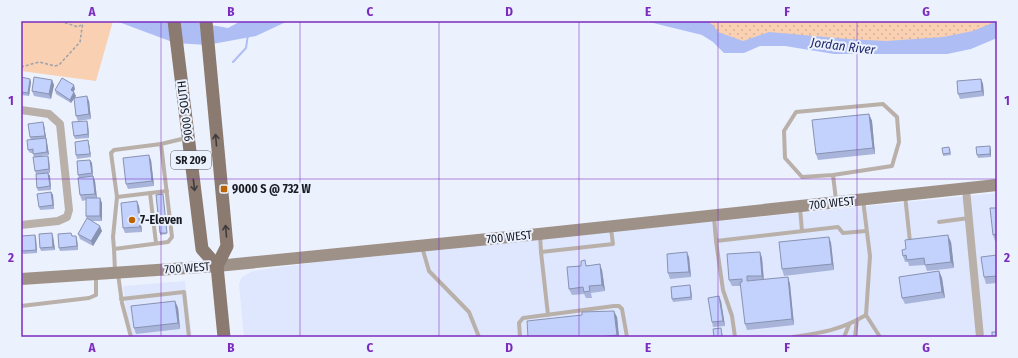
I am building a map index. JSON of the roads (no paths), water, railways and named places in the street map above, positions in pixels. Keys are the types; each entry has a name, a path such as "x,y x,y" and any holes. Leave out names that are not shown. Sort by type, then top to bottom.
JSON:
{"main road":[{"name":"SR 209","path":"206,21 227,246 217,266"},
{"name":"9000 SOUTH","path":"175,23 202,249 217,266"},
{"path":"217,266 224,337"}],"street":[{"path":"21,110 49,114 60,124 69,206 67,217 58,222 21,225"},
{"name":"700 WEST","path":"21,279 217,266 611,227 997,185"},
{"path":"966,188 980,337"}],"lane":[{"path":"883,104 897,118 899,142 892,166 833,175 802,177 785,158 784,131 796,112 883,104"},
{"path":"129,337 116,273 113,236 117,197 111,153 114,150 161,144 189,138"},
{"path":"114,249 171,240 172,237 166,203 167,191 161,144"},
{"path":"833,175 836,203"},
{"path":"117,197 167,191"},
{"path":"150,193 156,243"},
{"path":"905,195 910,242"},
{"path":"863,200 870,256 866,315 880,337"},
{"path":"151,205 157,204"},
{"path":"800,206 802,231"},
{"path":"152,212 158,212"},
{"path":"714,216 723,290 732,316 735,337"},
{"path":"939,222 969,218"},
{"path":"153,221 159,220"},
{"path":"154,227 160,227"},
{"path":"541,252 613,244 611,227"},
{"path":"716,241 838,227 843,233 866,231"},
{"path":"540,234 548,315"},
{"path":"422,246 429,271 468,312 479,337"},
{"path":"21,306 89,298 96,295 96,274"},
{"path":"121,299 184,292 189,337"},
{"path":"520,337 518,323 520,319 619,306 623,314 627,337"},
{"path":"793,337 820,333 850,325 866,315"},
{"path":"855,337 857,320"},
{"path":"844,337 850,325"}],"water":[{"path":"116,21 189,21 228,28 241,21 288,21 256,36 207,45 175,43"},
{"name":"Jordan River","path":"645,21 706,21 713,25 718,32 743,41 769,32 886,41 943,37 973,31 997,21 997,38 971,49 947,54 834,54 785,46 760,46 744,53 724,53 713,42 702,35"}],"waterway":[{"path":"233,62 246,48 248,34"}],"place":[{"name":"9000 S @ 732 W","path":"224,189"},
{"name":"7-Eleven","path":"132,220"}]}
